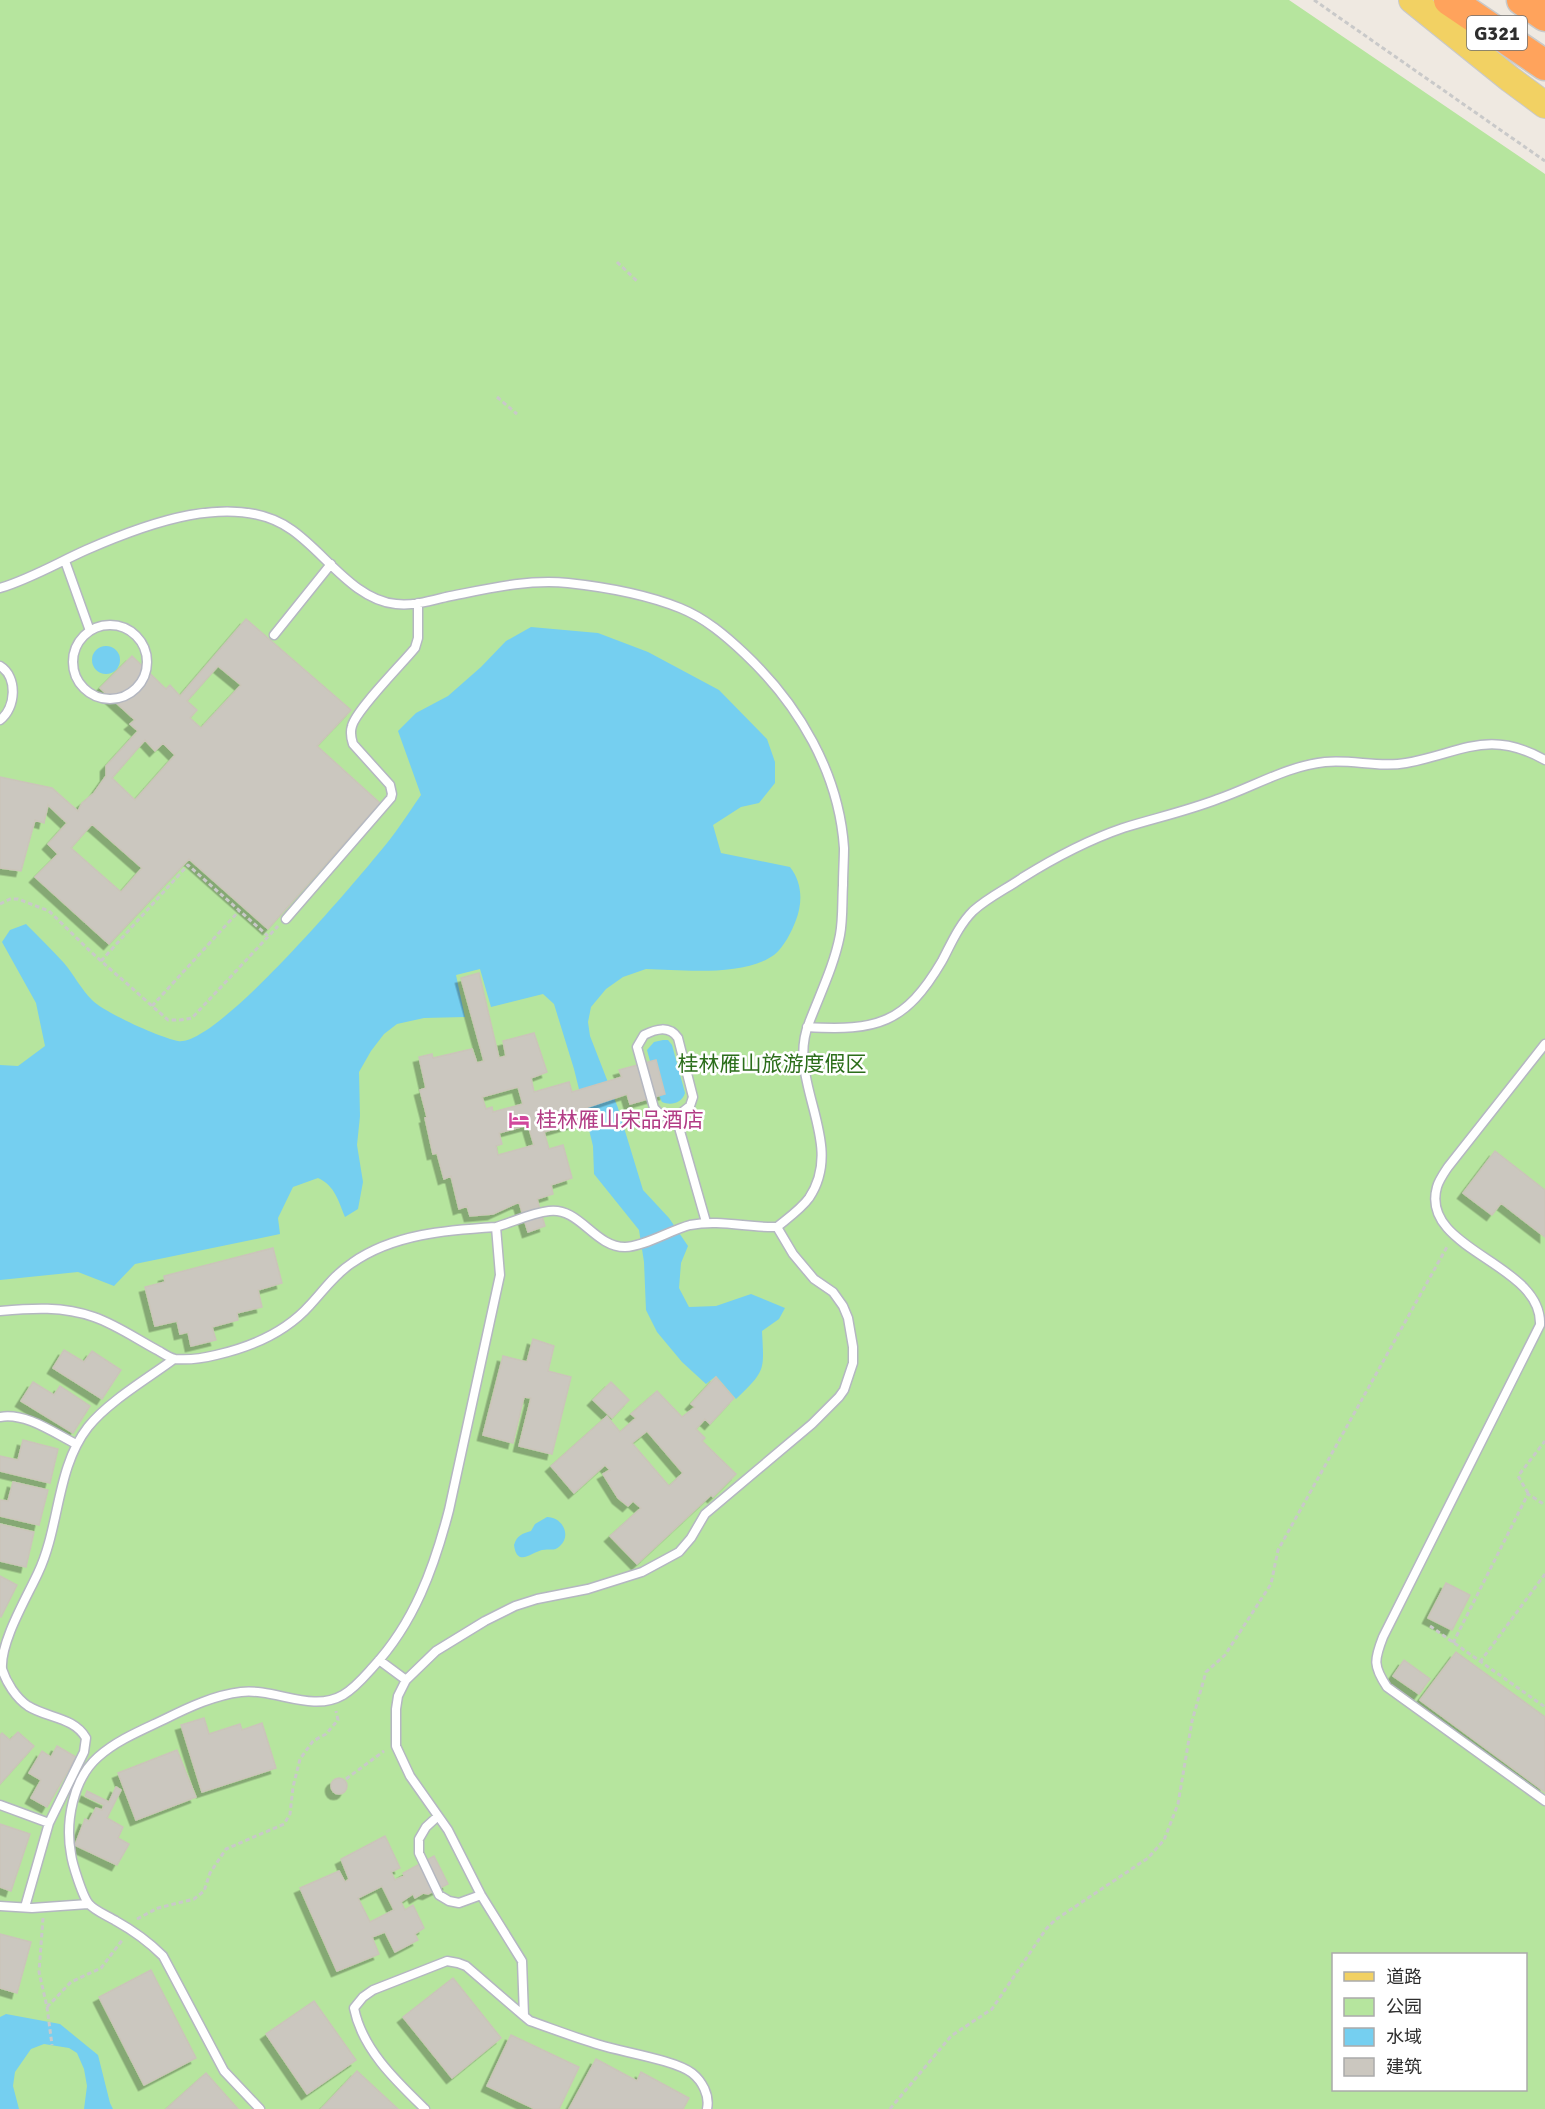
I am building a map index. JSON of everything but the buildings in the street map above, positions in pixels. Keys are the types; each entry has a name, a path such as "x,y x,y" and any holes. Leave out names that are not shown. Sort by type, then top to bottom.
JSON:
{"highway":[{"name":"G321","path":"1449,0 1545,65"},
{"name":"G321","path":"1522,0 1545,16"}],"main road":[{"path":"1412,0 1545,105"}],"lane":[{"path":"0,588 28,578 88,550 162,522 205,514 244,512 264,515 293,530 364,593 401,605 514,584 541,582 601,587 681,609 707,623 729,639 761,669 790,703 828,772 838,809 844,848 840,931 834,963 807,1027 802,1050 803,1070 818,1118 822,1166 808,1200 777,1227 706,1222 628,1247 615,1247 602,1241 567,1213 549,1210 496,1227 453,1229 407,1239 375,1250 352,1263 326,1285 309,1306 283,1328 264,1340 214,1356 174,1359 89,1425 76,1444 46,1553 5,1638 1,1653 2,1669 8,1682 22,1701 28,1706 71,1723 80,1729 86,1738 84,1752 49,1823 25,1907"},
{"path":"65,561 90,631"},
{"path":"274,635 331,564"},
{"path":"286,919 391,798 390,785 353,744 351,727 363,708 415,648 418,638 418,603"},
{"path":"107,625 119,626 130,630 140,639 146,650 148,663 145,676 138,687 128,695 116,699 103,699 82,687 75,677 74,653 78,642 90,631 107,625"},
{"path":"0,666 8,672 13,682 7,714 0,720"},
{"path":"807,1027 843,1029 863,1027 880,1023 894,1016 910,1004 926,985 961,926 973,911 1068,852 1122,829 1193,809 1292,769 1325,762 1405,763 1485,743 1500,743 1524,749 1545,760"},
{"path":"664,1029 673,1032 678,1038 693,1097 688,1109 676,1117 662,1116 654,1108 638,1047 644,1035 664,1029"},
{"path":"1545,1044 1448,1167 1439,1182 1436,1206 1442,1221 1454,1234 1532,1295 1539,1312 1540,1325 1383,1637 1377,1654 1377,1670 1387,1687 1545,1801"},
{"path":"676,1117 706,1222"},
{"path":"88,1904 71,1857 68,1828 77,1789 89,1767 97,1758 108,1749 159,1722 196,1705 230,1694 257,1691 307,1701 334,1700 354,1688 394,1642 413,1612 444,1532 500,1275 496,1227"},
{"path":"524,2016 522,1961 481,1894 448,1830 410,1776 396,1746 398,1696 406,1680 446,1644 485,1621 515,1606 537,1599 609,1583 655,1566 679,1552 691,1538 705,1514 812,1424 839,1397 844,1390 853,1363 851,1331 846,1312 832,1292 814,1279 794,1254 777,1227"},
{"path":"0,1311 31,1308 71,1310 110,1324 174,1359"},
{"path":"0,1417 11,1415 36,1424 76,1444"},
{"path":"379,1660 406,1680"},
{"path":"0,1804 49,1823"},
{"path":"438,1816 422,1833 419,1839 419,1852 439,1895 449,1901 459,1903 481,1894"},
{"path":"0,1906 44,1908 88,1904 150,1942 163,1956 224,2071 260,2109"},
{"path":"425,2109 389,2074 356,2021 354,2008 363,1997 374,1990 447,1962 466,1966 530,2021 599,2045 684,2068 704,2087 708,2099 707,2109"}],"path":[{"path":"1314,0 1545,161"},
{"path":"617,262 638,282"},
{"path":"497,397 518,414"},
{"path":"101,961 188,865 268,936"},
{"path":"0,904 10,899 18,899 49,911 168,1020 192,1018 286,919"},
{"path":"152,1006 239,911"},
{"path":"890,2109 951,2036 992,2008 1046,1929 1055,1920 1148,1858 1164,1840 1178,1804 1192,1721 1206,1672 1226,1655 1271,1584 1278,1551 1454,1234"},
{"path":"1545,1441 1518,1476 1528,1494 1545,1505"},
{"path":"1453,1643 1528,1494"},
{"path":"1480,1662 1545,1574"},
{"path":"1430,1626 1545,1707"},
{"path":"47,2007 70,1982 101,1968 138,1918 158,1908 194,1899 204,1891 210,1873 226,1849 284,1824 290,1814 293,1787 300,1759 313,1741 326,1734 338,1720 334,1700"},
{"path":"346,1779 380,1752 396,1746"},
{"path":"44,1908 39,1972 52,2045"}],"green space":[{"name":"桂林雁山旅游度假区","path":"0,0 1289,0 1545,174 1545,2109 0,2109"}],"water":[{"path":"531,627 598,633 648,652 719,690 767,739 775,762 775,783 759,803 741,807 713,825 721,853 790,867 794,873 799,886 800,906 790,934 778,952 761,962 746,967 712,971 646,969 623,977 606,989 591,1007 588,1022 590,1036 618,1108 643,1190 669,1218 688,1246 681,1263 679,1288 689,1307 716,1306 751,1294 785,1308 779,1319 762,1331 763,1362 753,1382 736,1399 716,1376 706,1384 682,1362 657,1332 646,1310 644,1262 639,1230 594,1174 593,1146 574,1069 554,1004 543,994 491,1007 480,969 456,975 465,1017 424,1018 397,1024 384,1034 359,1072 360,1116 357,1145 363,1182 358,1209 345,1217 332,1189 318,1178 293,1187 278,1218 280,1234 135,1264 114,1286 78,1272 0,1280 0,1065 18,1066 45,1046 36,1003 2,942 10,930 26,924 64,963 92,1000 108,1011 170,1039 178,1041 196,1036 221,1019 250,994 313,930 384,847 421,795 398,731 416,713 448,696 506,641"},
{"path":"106,646 116,650 120,660 116,670 106,674 96,670 92,660 96,650"},
{"path":"668,1040 672,1045 685,1093 679,1101 672,1104 662,1102 660,1098 647,1050 654,1042"},
{"path":"547,1517 557,1520 564,1527 564,1542 556,1549 542,1550 525,1557 518,1556 514,1545 518,1537 531,1531 535,1524"},
{"path":"6,2014 60,2024 98,2055 113,2109 84,2109 87,2086 84,2069 77,2053 69,2048 44,2044 31,2049 15,2072 13,2086 19,2109 0,2109 0,2017"}],"place":[{"name":"桂林雁山宋品酒店","path":"519,1120"}]}
